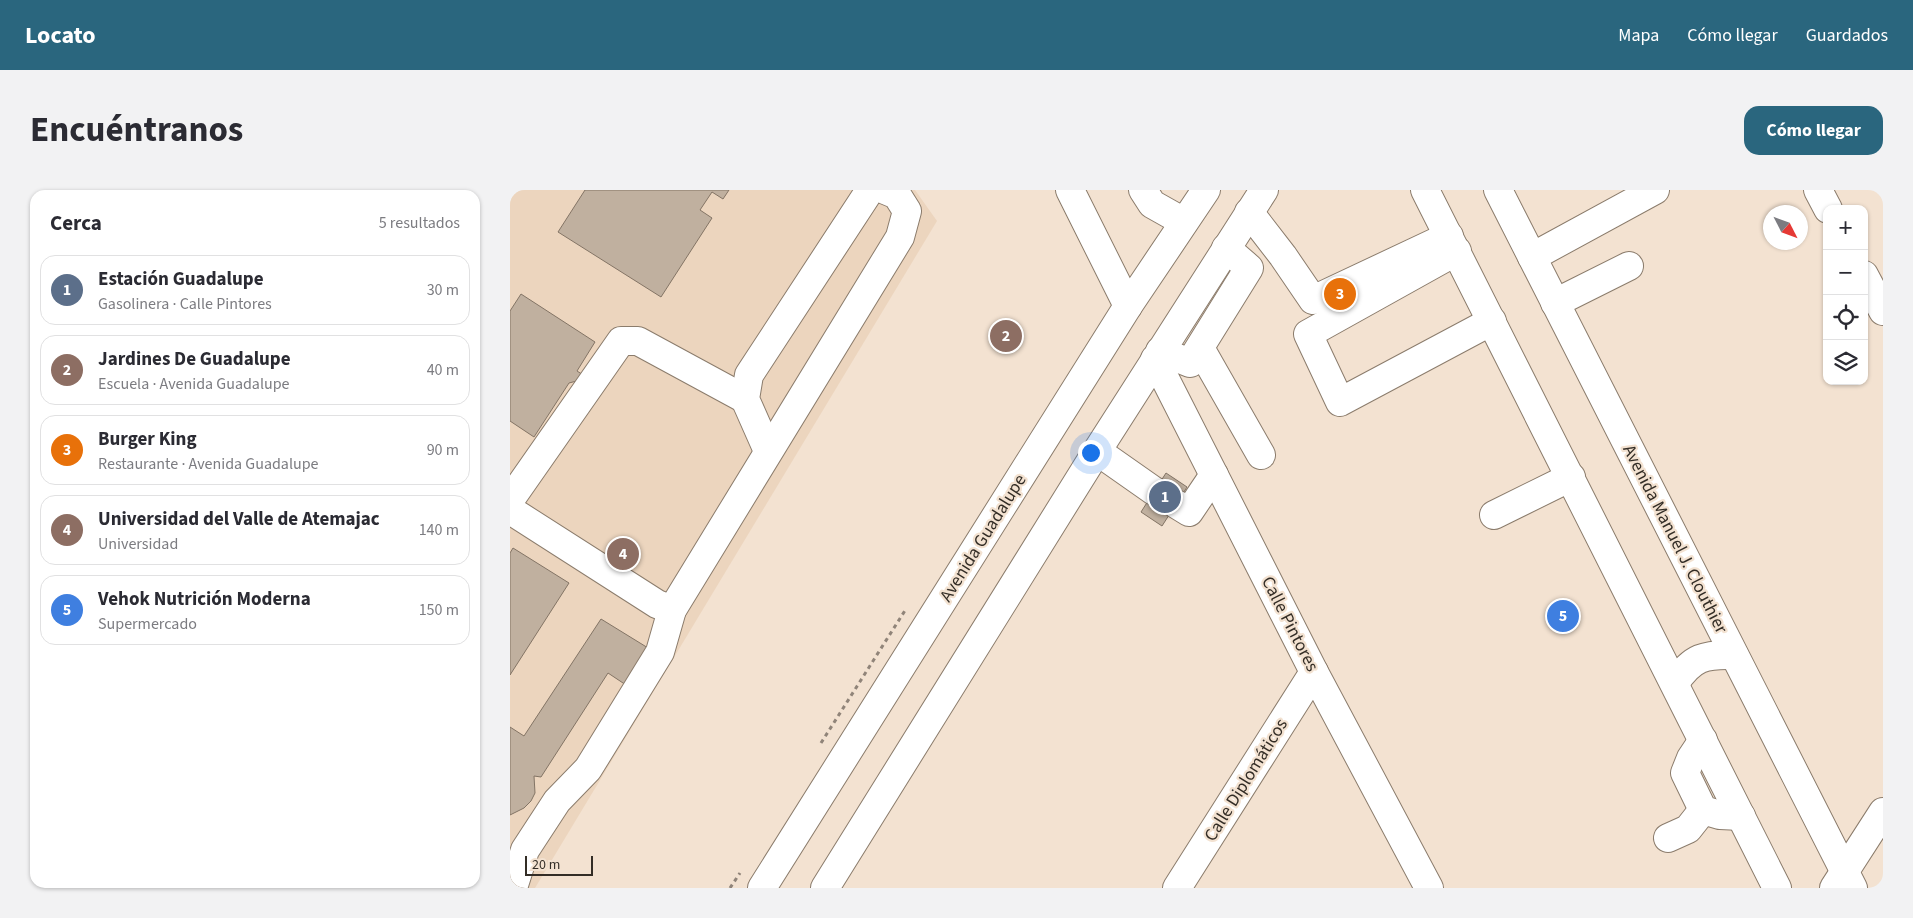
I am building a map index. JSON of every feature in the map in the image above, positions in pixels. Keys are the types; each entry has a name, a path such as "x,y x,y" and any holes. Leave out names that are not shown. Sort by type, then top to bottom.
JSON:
{"main road":[{"path":"768,451 745,399 750,375 870,190"},
{"path":"513,888 525,850 557,801 588,769 660,652 672,610 900,238 907,211 897,195 885,190"},
{"path":"1070,190 1128,306"},
{"path":"1143,190 1152,204 1184,222"},
{"name":"Avenida Guadalupe","path":"762,888 1128,306 1206,190"},
{"path":"825,888 1097,451 1264,190"},
{"path":"1426,190 1777,888"},
{"name":"Avenida Manuel J. Clouthier","path":"1498,190 1734,655 1844,883"},
{"path":"1532,257 1655,190"},
{"path":"1818,190 1826,205"},
{"path":"1249,212 1284,256 1313,300 1453,244"},
{"path":"1453,244 1308,334 1340,402 1492,320"},
{"path":"1158,355 1190,364 1249,268 1226,248"},
{"path":"1555,303 1629,266"},
{"path":"510,500 621,340 638,341 745,399"},
{"path":"1200,348 1261,455"},
{"name":"Calle Pintores","path":"1158,355 1214,475 1314,672 1429,888"},
{"path":"1097,451 1189,512 1214,475"},
{"path":"1494,515 1571,476"},
{"path":"510,510 657,604 672,610"},
{"path":"1675,683 1682,672 1695,661 1712,654 1734,655"},
{"name":"Calle Diplomáticos","path":"1177,888 1314,672"},
{"path":"1703,740 1691,758 1686,773 1703,810 1720,815 1741,816"},
{"path":"1668,838 1688,829 1703,810"},
{"path":"1844,883 1883,812"}],"shaded area":[{"path":"510,190 915,190 937,221 535,888 510,888"}],"building":[{"path":"585,190 729,190 723,199 712,192 700,210 712,218 661,297 558,232"},
{"path":"521,294 595,342 577,371 588,378 569,383 534,437 510,421 510,311"},
{"path":"1166,473 1187,487 1162,526 1141,512"},
{"path":"513,548 569,583 510,675 510,553"},
{"path":"601,619 653,651 629,687 608,673 541,777 534,776 535,793 531,801 524,808 510,815 510,727 524,736"}],"place":[{"name":"Burger King","path":"1340,294"},
{"name":"Jardines De Guadalupe","path":"1006,336"},
{"name":"Estación Guadalupe","path":"1165,497"},
{"name":"Universidad del Valle de Atemajac","path":"623,554"},
{"name":"Vehok Nutrición Moderna","path":"1563,616"}]}
